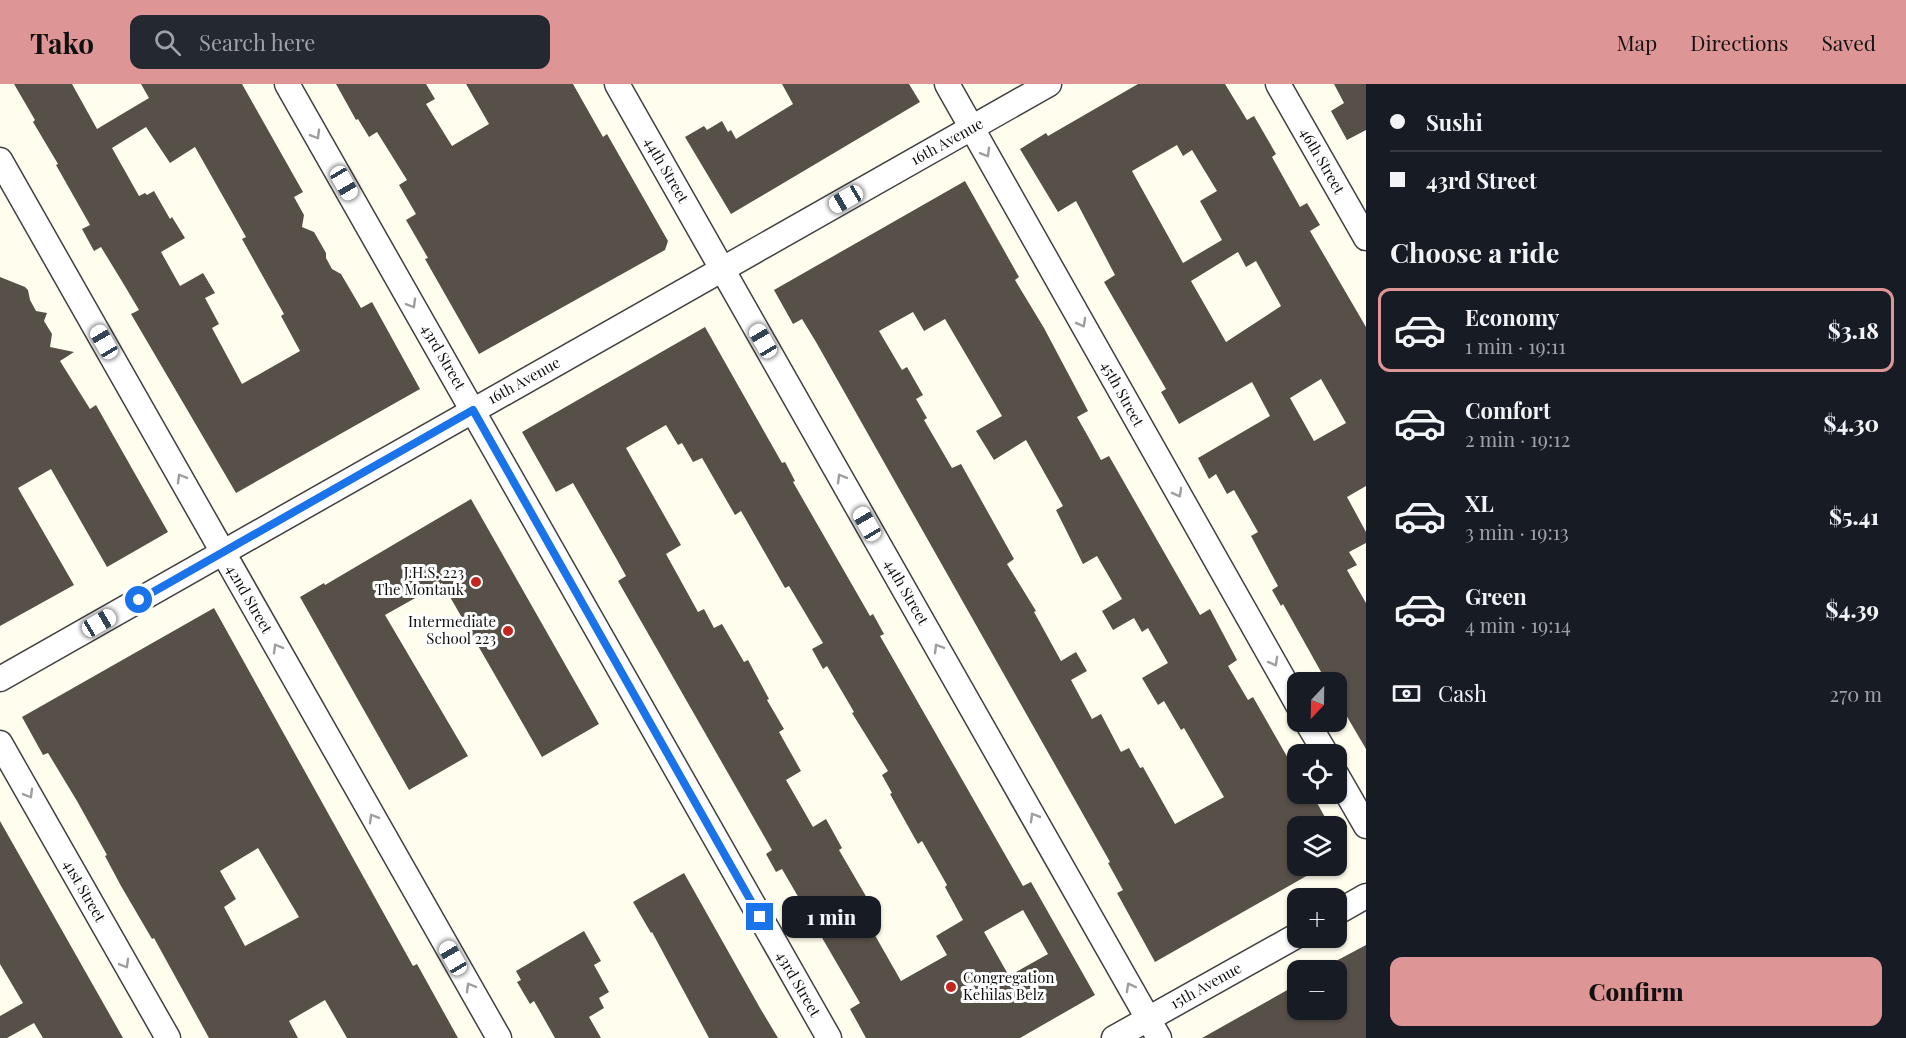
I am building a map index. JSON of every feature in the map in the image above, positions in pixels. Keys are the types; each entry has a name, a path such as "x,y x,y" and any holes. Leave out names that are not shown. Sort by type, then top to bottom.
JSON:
{"street":[{"name":"43rd Street","path":"287,84 829,1038"},
{"name":"44th Street","path":"617,84 1153,1028"},
{"name":"45th Street","path":"947,84 1287,686"},
{"name":"16th Avenue","path":"0,679 1049,84"},
{"name":"46th Street","path":"1278,84 1366,238"},
{"name":"42nd Street","path":"0,160 499,1038"},
{"name":"41st Street","path":"0,743 168,1038"},
{"path":"1347,793 1366,826"},
{"path":"1347,907 1366,896"},
{"name":"15th Avenue","path":"1114,1038 1153,1028 1287,941"}],"building":[{"path":"14,84 72,84 97,129 149,98 141,84 242,84 303,192 294,197 304,215 302,227 314,232 332,269 341,274 361,308 372,302 420,389 236,493 131,314 139,310 101,247 94,251 82,229 90,225 33,122 35,120","holes":["146,127 170,163 195,147 246,237 242,239 284,314 281,316 300,351 242,384 212,328 219,324 205,298 215,293 203,273 180,286 161,252 185,238 172,217 170,219 154,191 139,196 112,148"]},
{"path":"336,84 426,84 435,99 426,104 452,146 489,124 466,84 573,84 603,137 607,134 668,241 665,250 479,354 425,259 428,258 406,220 416,214 399,185 407,180 377,132 369,137 358,119 356,120"},
{"path":"782,84 909,84 920,102 731,214 685,137 704,126 707,130 722,121 728,132 731,130 736,139 793,104"},
{"path":"1138,84 1225,84 1247,120 1254,116 1276,154 1272,157 1300,207 1307,203 1320,225 1310,231 1366,327 1366,486 1347,497 1366,532 1366,543 1349,552 1357,565 1347,570 1366,603 1366,749 1347,717 1347,672 1321,672 1283,604 1281,606 1272,590 1278,586 1251,536 1258,532 1234,490 1227,494 1216,474 1209,479 1198,458 1270,416 1252,382 1179,424 1161,392 1166,389 1104,282 1115,275 1076,201 1058,212 1020,149 1046,133 1048,136","holes":["1177,145 1183,156 1192,150 1217,191 1200,201 1222,240 1183,263 1132,171","1238,252 1246,267 1256,261 1281,306 1226,342 1191,281","1321,379 1346,423 1314,441 1290,398"]},
{"path":"1334,84 1366,84 1366,130 1347,140 1331,111 1344,103"},
{"path":"965,181 1019,277 1015,280 1044,328 1088,411 1077,417 1101,460 1109,456 1200,615 1210,609 1237,660 1228,666 1248,700 1253,697 1287,756 1287,804 1318,804 1324,816 1287,816 1287,876 1306,876 1155,962 1117,893 1123,890 1108,863 1110,862 816,342 802,319 793,324 774,290","holes":["913,312 924,331 945,319 1002,416 976,431 994,460 1026,440 1063,506 1056,510 1083,564 1097,556 1122,599 1102,611 1113,630 1134,618 1142,632 1148,628 1168,663 1142,678 1158,705 1164,701 1181,730 1184,728 1224,797 1175,824 1143,767 1140,768 1129,748 1121,752 1101,714 1092,719 1071,680 1087,671 1076,652 1061,661 1034,612 1036,611 1007,564 1014,559 961,464 952,468 924,420 927,418 916,399 923,395 907,367 902,370 879,331"]},
{"path":"0,277 25,287 36,311 47,313 44,321 52,334 50,347 74,352 60,361 90,409 96,405 168,532 107,567 51,469 18,488 74,585 0,626"},
{"path":"705,327 782,463 785,462 795,481 793,482 870,616 873,614 884,634 880,636 1023,886 1031,882 1095,995 1020,1038 866,1038 850,1009 860,1003 782,869 776,872 766,854 772,850 618,581 626,576 616,558 573,483 556,492 522,432","holes":["666,425 678,445 682,443 693,462 702,458 735,515 741,511 785,588 789,586 823,643 812,649 823,669 827,666 854,712 852,713 888,771 882,775 892,793 890,794 918,844 922,841 947,885 945,887 963,920 936,936 947,955 901,981 864,916 874,910 839,850 842,848 826,819 813,827 786,780 801,771 779,732 784,729 748,660 744,662 722,624 714,628 704,609 698,612 666,554 681,545 626,448","1023,910 1048,954 1009,976 984,932"]},
{"name":"Intermediate School 223","path":"471,499 599,724 542,757 442,583 385,615 468,756 409,790 300,597 324,583 325,585"},
{"path":"214,608 413,966 417,964 458,1038 347,1038 325,1000 289,1021 298,1038 209,1038 154,938 152,939 121,886 105,856 107,855 77,801 48,753 43,755 22,717","holes":["258,848 299,917 245,946 224,907 236,899 220,871"]},
{"path":"0,821 123,1038 43,1038 34,1023 7,1038 0,1038 0,1016 23,1003 0,964"},
{"path":"684,873 778,1038 709,1038 652,932 633,902"},
{"path":"584,931 601,961 594,965 609,992 599,998 604,1008 589,1017 601,1038 555,1038 534,1001 530,1004 517,982 521,980 516,971"},
{"path":"1366,945 1366,1038 1202,1038 1287,990 1287,1020 1347,1020 1347,960 1338,960"}],"place":[{"name":"J.H.S. 223 The Montauk","path":"476,582"},
{"name":"Intermediate School 223","path":"508,631"},
{"name":"Congregation Kehilas Belz","path":"951,987"}],"route":[{"path":"139,600 473,410 760,917"}]}
